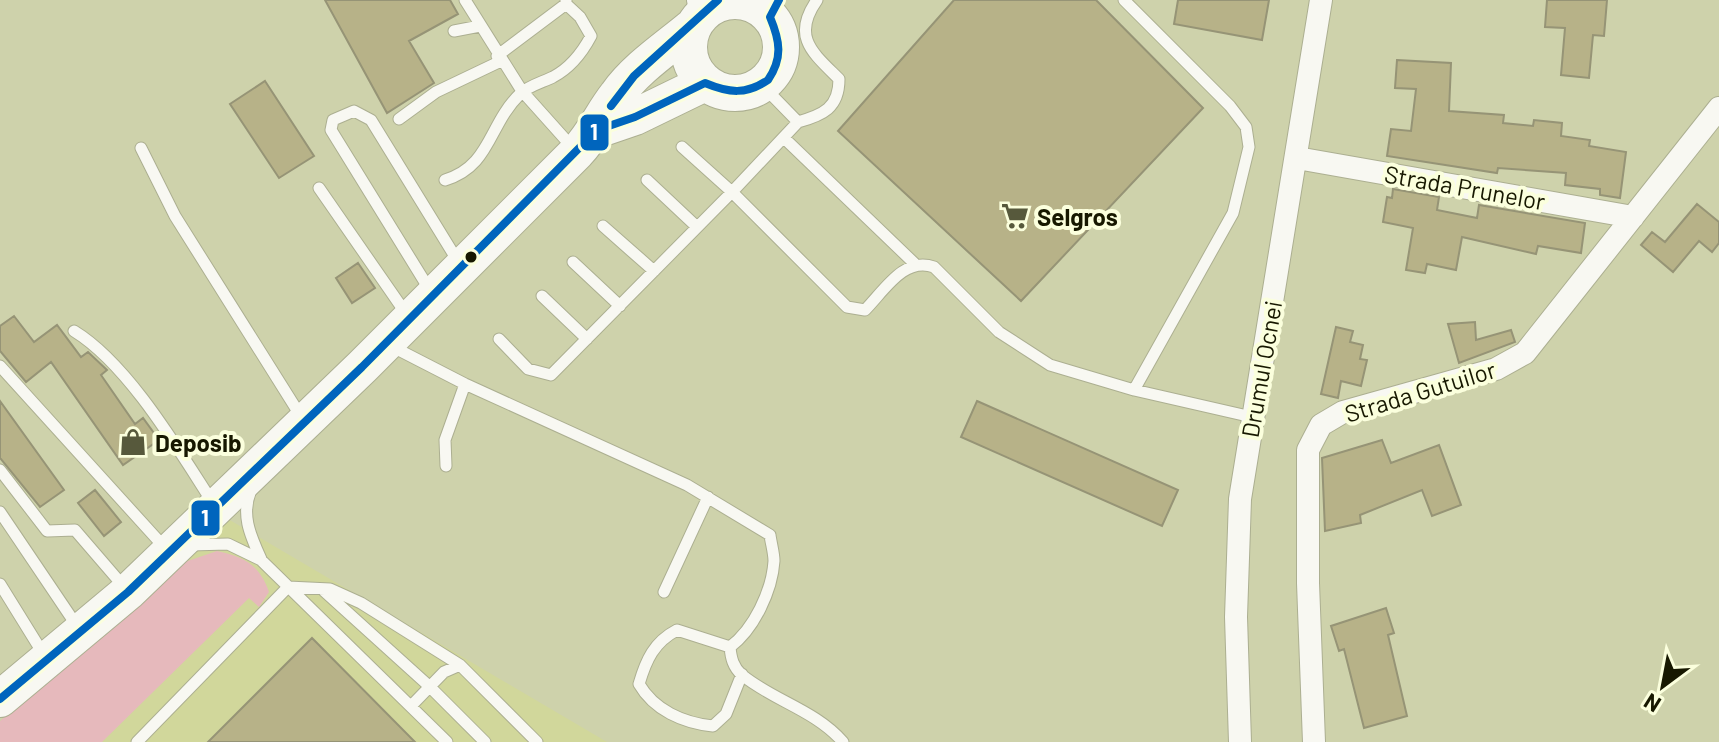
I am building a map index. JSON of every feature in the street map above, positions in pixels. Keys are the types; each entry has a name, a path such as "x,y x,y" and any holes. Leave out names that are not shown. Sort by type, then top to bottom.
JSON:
{"main road":[{"path":"0,699 128,592 292,434 587,141 617,95 705,9 744,1 774,8 782,45 780,60 762,85 733,94 705,83 689,57 705,9"},
{"path":"587,141 705,83"}],"street":[{"name":"Drumul Ocnei","path":"1240,742 1236,617 1240,499 1321,0"},
{"name":"Strada Gutuilor","path":"1314,742 1307,520 1308,450 1313,436 1321,425 1343,412 1514,362 1538,339 1719,108"},
{"name":"Strada Prunelor","path":"1297,158 1633,217"}],"lane":[{"path":"465,0 522,91 587,141"},
{"path":"499,339 528,369 544,376 551,375 798,122 821,116 833,106 839,92 839,79 815,56 804,24 817,0"},
{"path":"1124,0 1230,106 1246,127 1249,147 1233,213 1134,390"},
{"path":"399,119 436,92 499,58 566,2 580,17 591,36 581,54 557,75 522,91 503,113 483,155 466,174 445,180"},
{"path":"454,31 480,26"},
{"path":"762,85 798,122"},
{"path":"409,319 331,130 333,120 354,111 371,120 461,267"},
{"path":"784,138 914,263 934,267 999,332 1050,365 1134,390 1252,417"},
{"path":"682,147 732,192 847,307 865,310 903,269 914,263"},
{"path":"141,148 292,434 250,492 247,525 261,560"},
{"path":"647,180 697,227"},
{"path":"319,188 409,319 465,384 708,497 770,535 774,561 759,610 746,634 730,647"},
{"path":"603,226 654,271"},
{"path":"573,262 620,306"},
{"path":"542,296 587,339"},
{"path":"74,331 97,345 124,376 215,507"},
{"path":"0,366 166,554 189,545 217,543 245,550 261,560 447,742"},
{"path":"446,466 445,440 465,384"},
{"path":"0,470 47,531 75,530 128,592"},
{"path":"664,592 708,497"},
{"path":"0,512 81,633"},
{"path":"0,584 47,661"},
{"path":"137,742 288,587 320,588 361,603 460,665 537,742"},
{"path":"320,588 429,686 485,742"},
{"path":"730,647 677,630 662,638 646,660 639,684 647,699 671,714 692,724 713,726 726,714 742,674"},
{"path":"730,647 731,660 742,674 806,711 843,742"},
{"path":"411,706 429,686 460,665"}],"shaded area":[{"path":"228,519 607,742 0,742 0,721"},
{"path":"217,551 243,559 255,568 269,592 259,607 249,598 102,742 0,742 0,721 176,565"}],"building":[{"path":"325,0 450,0 458,14 409,41 434,83 387,113"},
{"name":"Selgros","path":"954,0 1096,0 1203,108 1021,301 838,131"},
{"path":"1178,0 1269,0 1262,40 1174,24"},
{"path":"1547,0 1607,0 1604,36 1593,35 1589,78 1561,75 1565,28 1545,27"},
{"path":"1397,60 1451,63 1449,111 1504,115 1503,123 1533,126 1534,120 1562,123 1561,136 1590,140 1589,146 1626,152 1620,198 1600,195 1600,189 1565,185 1566,173 1498,168 1497,173 1387,156 1391,129 1411,131 1416,89 1395,88"},
{"path":"265,81 314,156 279,178 230,104"},
{"path":"1393,189 1439,197 1437,210 1477,218 1479,205 1585,223 1581,253 1538,246 1536,254 1462,237 1456,270 1427,264 1425,273 1406,270 1413,228 1383,222 1387,197 1392,198"},
{"path":"1697,204 1719,222 1719,243 1712,252 1699,241 1673,272 1641,245 1652,232 1665,242"},
{"path":"358,263 375,288 352,303 336,278"},
{"path":"14,316 34,342 57,325 81,357 88,352 107,370 101,375 135,424 143,418 159,440 123,465 51,362 26,382 0,351 0,326"},
{"path":"1475,322 1476,340 1511,330 1515,342 1459,363 1448,324"},
{"path":"1336,327 1353,331 1350,342 1363,345 1360,359 1367,360 1361,386 1341,381 1338,398 1321,394"},
{"path":"0,401 64,490 40,507 0,458"},
{"path":"977,401 1178,490 1162,526 961,437"},
{"path":"1382,440 1391,463 1439,445 1461,505 1432,516 1422,490 1360,515 1361,523 1325,531 1322,458"},
{"path":"95,490 121,522 104,536 78,503"},
{"path":"1386,608 1394,633 1388,635 1407,716 1364,728 1344,649 1339,651 1331,626"},
{"path":"312,638 415,742 208,742"}],"transit line":[{"name":"1","path":"611,106 634,76 718,0"},
{"name":"1","path":"0,699 128,592 362,367 597,130 635,117 705,83 737,91 768,80 778,57 776,34 770,17 779,0"}],"place":[{"name":"Selgros","path":"1015,216"},
{"name":"Deposib","path":"133,442"}]}
